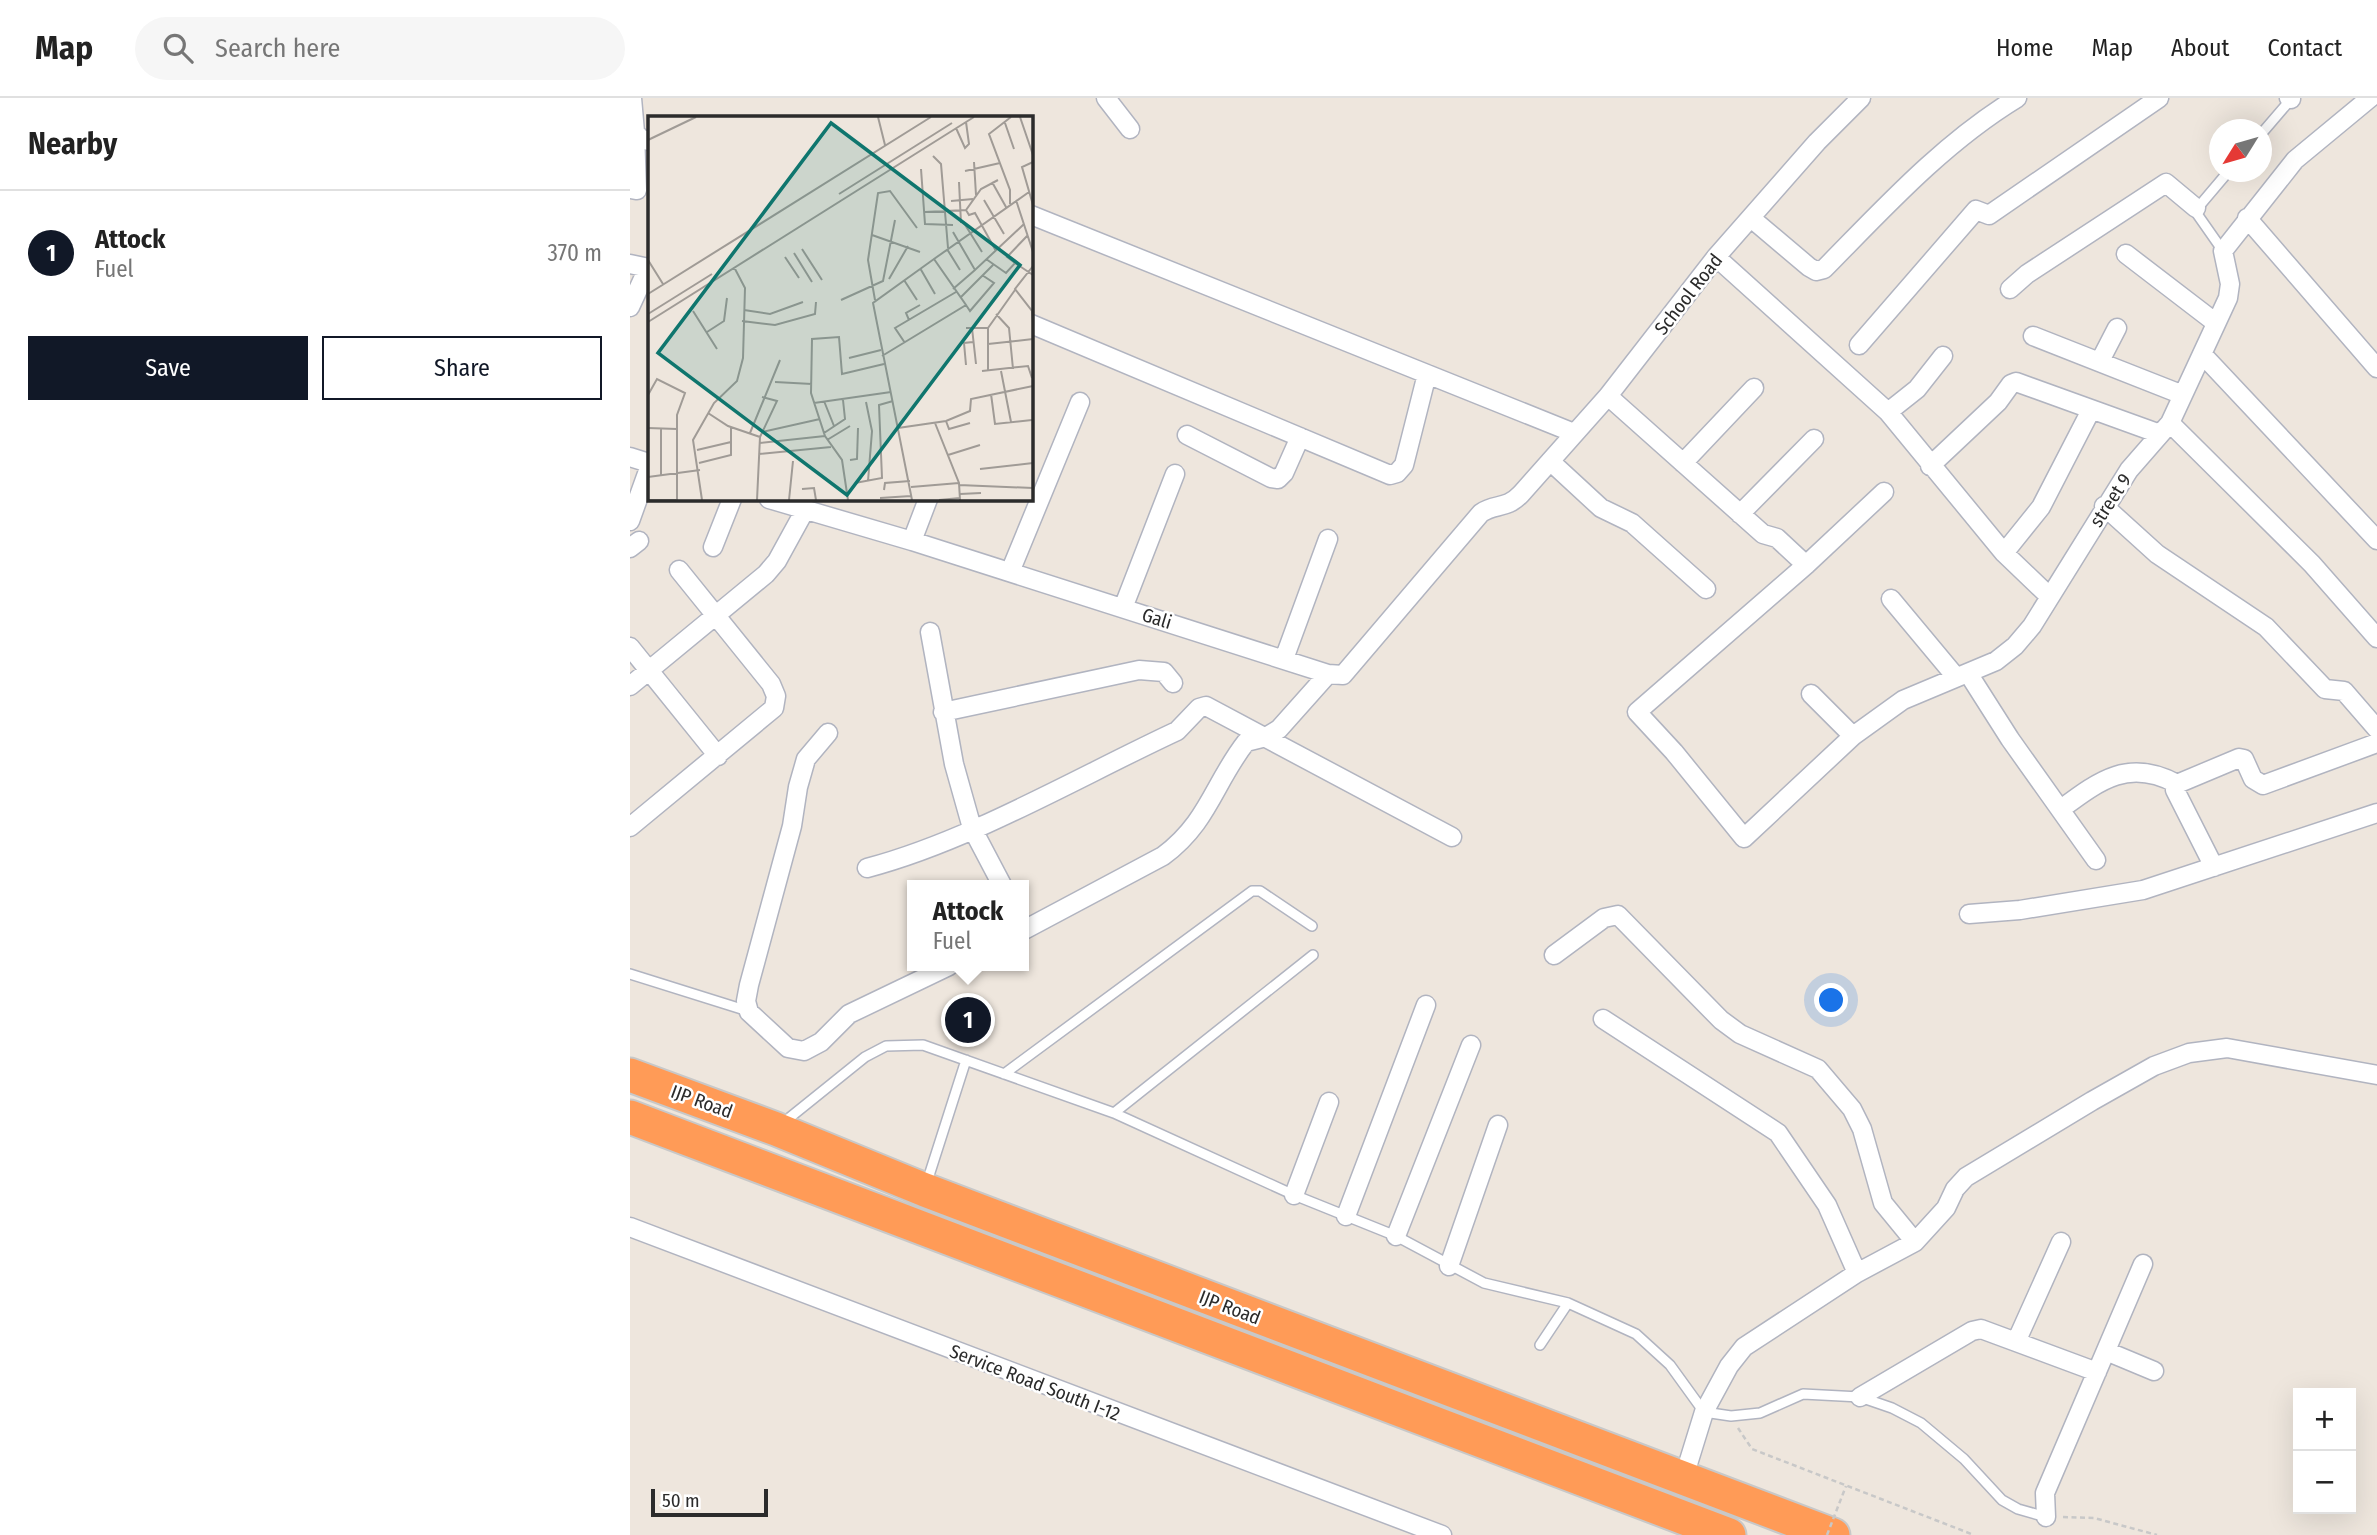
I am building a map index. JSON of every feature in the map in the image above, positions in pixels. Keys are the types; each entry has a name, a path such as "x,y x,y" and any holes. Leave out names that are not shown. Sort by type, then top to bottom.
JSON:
{"highway":[{"name":"IJP Road","path":"630,1074 776,1129 925,1190 1833,1535"},
{"name":"IJP Road","path":"630,1117 1729,1535"}],"street":[{"path":"630,189 637,190 642,136 632,98"},
{"name":"School Road","path":"1328,674 1337,676 1347,673 1485,509 1506,507 1521,494 1608,396 1716,257 1861,98"},
{"path":"1751,218 1809,267 1816,271 1824,269 1905,186 1992,113 2017,98"},
{"path":"1859,345 1976,210 1989,215 2159,98"},
{"path":"2223,251 2295,160 2370,98"},
{"path":"1109,99 1130,129"},
{"path":"2010,289 2027,274 2166,183 2196,208"},
{"path":"1032,215 1574,433"},
{"path":"2247,218 2377,368"},
{"name":"street 9","path":"1806,565 1637,712 1674,752 1744,838 1853,736 1903,700 1996,661 2015,646 2050,597 2104,506 2129,470 2165,428 2183,395 2228,298 2230,284 2223,251"},
{"path":"2126,254 2155,279 2216,323"},
{"path":"1716,257 1888,412 2004,553 2050,597"},
{"path":"630,264 648,268"},
{"path":"630,307 648,270"},
{"path":"1032,324 1390,475 1397,473 1404,466 1427,374"},
{"path":"2100,361 2118,328"},
{"path":"2033,337 2183,395"},
{"path":"2202,354 2377,540"},
{"path":"1888,412 1917,389 1943,356"},
{"path":"1930,466 1998,402 2011,383 2016,382 2091,410 2165,428 2312,564 2377,638"},
{"path":"1684,463 1754,388"},
{"path":"1608,396 1763,534 1777,538 1806,565 1884,492"},
{"path":"1010,572 1080,402"},
{"path":"2004,553 2041,507 2091,410"},
{"path":"1187,435 1271,478 1278,479 1284,473 1300,437"},
{"path":"1741,514 1814,439"},
{"path":"630,457 648,466"},
{"path":"1550,461 1601,508 1632,523 1706,589"},
{"path":"630,521 648,469"},
{"path":"1123,608 1175,474"},
{"path":"713,547 732,500"},
{"name":"Gali","path":"774,500 815,508 1328,674"},
{"path":"912,541 928,500"},
{"path":"2104,506 2157,554 2266,627 2325,689 2339,688 2349,695 2377,729"},
{"path":"630,686 766,574 815,508"},
{"path":"1284,659 1328,539"},
{"path":"630,827 764,719 774,708 776,696 771,684 679,570"},
{"path":"1891,600 1962,675 2061,809 2095,860"},
{"path":"930,632 943,712 972,828 999,880"},
{"path":"630,647 718,756"},
{"path":"943,712 1139,670 1164,672 1173,683"},
{"path":"1029,926 1163,856 1180,843 1193,830 1246,742 1266,737 1279,729 1328,674"},
{"path":"1811,694 1853,736"},
{"path":"867,868 904,858 972,828 1177,730 1199,708 1206,706 1452,837"},
{"path":"828,733 806,760 798,787 792,826 749,985 746,1001 749,1012 788,1048 804,1051 821,1042 849,1014 939,971"},
{"path":"2214,867 2175,790 2177,784 2239,758 2244,759 2253,779 2263,785 2377,743"},
{"path":"2061,809 2099,781 2120,773 2160,774 2177,784"},
{"path":"1969,914 2020,910 2143,890 2377,813"},
{"path":"1554,955 1604,918 1618,915 1721,1020 1740,1034 1818,1069 1852,1109 1861,1129 1883,1203 1915,1242"},
{"path":"1346,1216 1426,1006"},
{"path":"1603,1019 1778,1133 1827,1205 1857,1273"},
{"path":"1396,1236 1471,1045"},
{"path":"1683,1480 1704,1412 1729,1366 1744,1347 1857,1273 1915,1242 1932,1226 1966,1177 2092,1101 2154,1066 2189,1053 2227,1048 2377,1075"},
{"path":"1294,1195 1329,1102"},
{"path":"1449,1266 1498,1125"},
{"name":"Service Road South I-12","path":"630,1227 1442,1535"},
{"path":"2016,1342 2062,1242"},
{"path":"2046,1517 2045,1493 2143,1264"},
{"path":"1860,1397 1972,1331 1981,1329 2097,1373"},
{"path":"2106,1351 2154,1371"}],"lane":[{"path":"2272,121 2291,98"},
{"path":"2219,182 2196,208 2196,215 2223,251"},
{"path":"1004,1074 1252,891 1260,891 1312,926"},
{"path":"1114,1113 1313,955"},
{"path":"630,974 749,1012"},
{"path":"776,1129 865,1057 886,1046 923,1045 1114,1113 1294,1195 1396,1236 1484,1283 1568,1303 1636,1334 1670,1365 1704,1412 1731,1416 1760,1413 1803,1394 1860,1397 1892,1408 1921,1423 1964,1459 2002,1500 2018,1509 2046,1517"},
{"path":"925,1190 966,1060"},
{"path":"1540,1345 1568,1303"}],"path":[{"path":"1731,1416 1752,1449 1974,1535"},
{"path":"1827,1535 1846,1486"},
{"path":"2046,1517 2094,1518 2157,1535"}],"place":[{"name":"Attock","path":"968,1020"}]}
